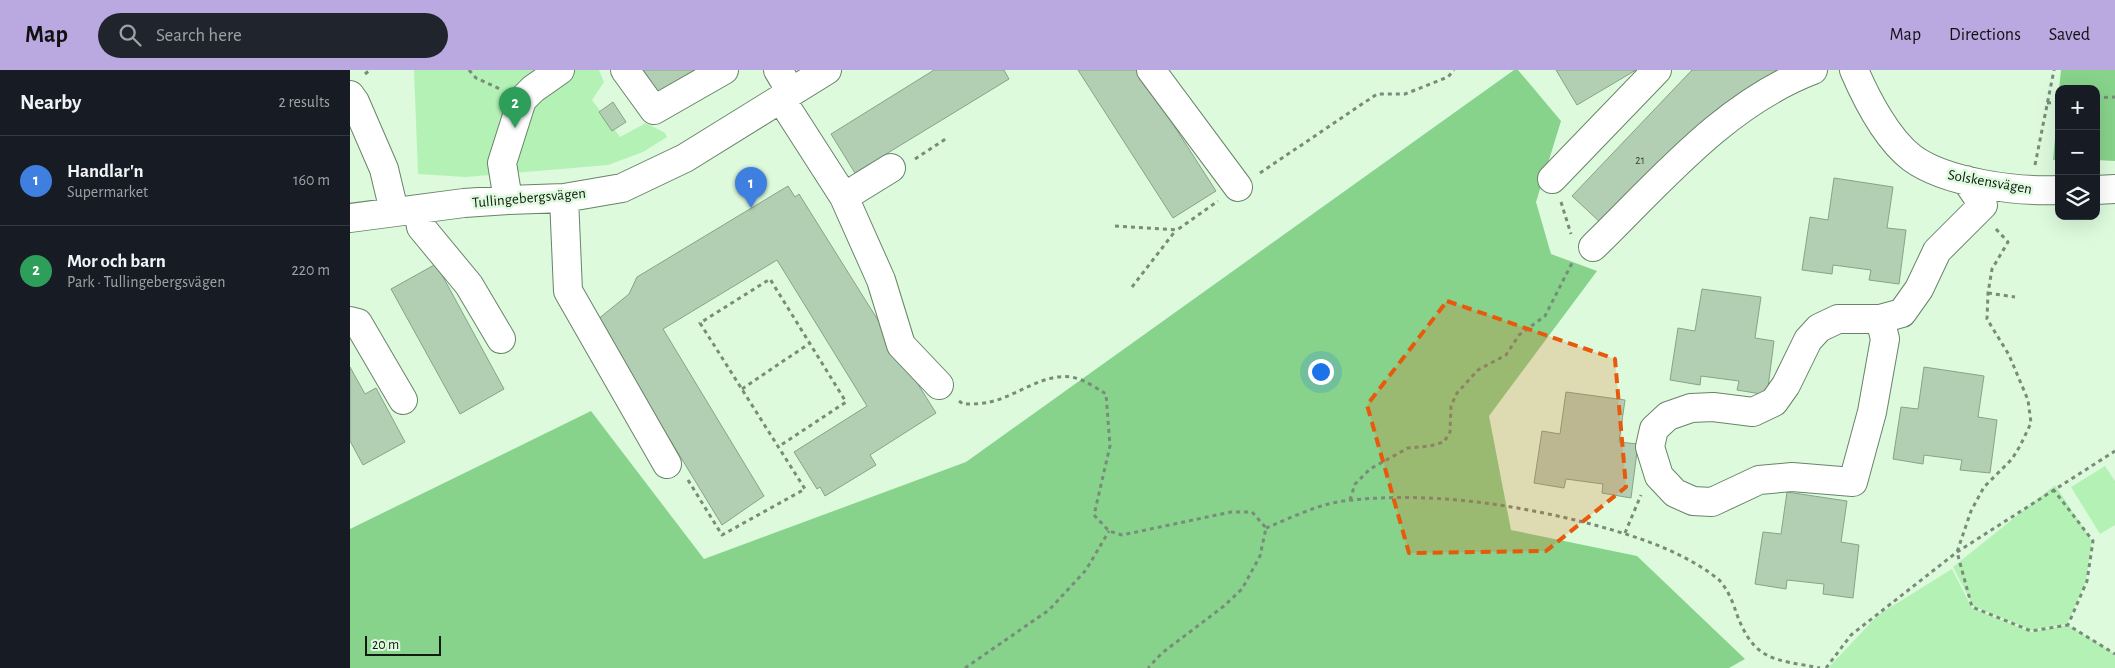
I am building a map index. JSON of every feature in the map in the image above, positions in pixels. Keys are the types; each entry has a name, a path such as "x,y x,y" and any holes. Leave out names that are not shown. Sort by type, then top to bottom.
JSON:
{"street":[{"path":"508,200 502,163 522,100 533,89 560,70"},
{"path":"625,70 654,110 724,70"},
{"name":"Tullingebergsvägen","path":"350,218 406,210 508,200 564,198 622,188 685,158 783,87 827,70"},
{"path":"1151,70 1238,187"},
{"path":"1552,179 1657,70"},
{"path":"1585,250 1715,127 1791,78 1814,70"},
{"name":"Solskensvägen","path":"1854,70 1860,84 1893,140 1913,159 1945,175 1966,180 2030,191 2055,190"},
{"path":"783,87 844,197 881,280 901,345 939,385"},
{"path":"350,95 355,102 384,169 406,210 469,285 500,339"},
{"path":"844,197 891,168"},
{"path":"1880,319 1885,339 1872,412 1853,482 1792,477 1759,480 1712,502 1693,501 1675,493 1659,476 1650,447 1654,429 1668,416 1691,408 1713,407 1753,412 1774,402 1786,385 1808,340 1819,328 1838,319 1880,319 1902,313 1919,290 1938,250 1983,205 1966,180"},
{"path":"2100,190 2115,189"},
{"path":"564,198 568,291 667,464"},
{"path":"350,321 358,323 403,400"}],"path":[{"path":"469,70 476,78 522,100"},
{"path":"1132,286 1177,230 1238,187 1377,94 1405,94 1448,77 1454,70"},
{"path":"2030,191 2054,70"},
{"path":"2100,98 2115,97"},
{"path":"2047,103 2055,102"},
{"path":"891,168 902,168 947,138"},
{"path":"1983,205 1992,225 2008,242 1992,269 1988,293 1987,319 2008,355 2028,400 2031,422 2012,458 1984,487 1971,511 1957,552 1972,607 2031,631 2068,625 2115,654"},
{"path":"1350,500 1355,484 1370,469 1408,448 1430,446 1444,442 1450,432 1452,406 1457,393 1478,370 1506,355 1520,335 1545,316 1585,250 1563,206"},
{"path":"1115,226 1177,230"},
{"path":"667,464 686,477 722,535 805,489 778,447 700,323 770,279 846,402 778,447"},
{"path":"1988,293 2015,297"},
{"path":"742,390 810,343"},
{"path":"939,385 963,404 991,402 1026,387 1053,379 1071,377 1106,394 1110,446 1094,515 1109,530 1122,535 1231,512 1252,512 1266,528"},
{"path":"1826,668 1851,635 1957,552 2115,451"},
{"path":"1625,533 1644,489 1659,476"},
{"path":"2053,490 2093,541 2086,581 2068,625"},
{"path":"1266,528 1319,506 1350,500 1443,498 1520,508 1625,533 1642,538 1686,559 1720,580 1734,604 1742,629 1755,648 1772,659 1820,668"},
{"path":"1148,668 1162,653 1224,606 1242,589 1260,556 1266,528"},
{"path":"965,668 1049,610 1086,570 1109,530"}],"highlighted area":[{"path":"1447,301 1615,359 1626,487 1546,551 1409,553 1367,405"}],"green space":[{"path":"414,70 599,70 604,82 592,100 620,137 646,123 665,133 667,137 643,152 608,165 466,177 418,174"},
{"path":"1514,70 1518,70 1561,121 1536,202 1551,254 1597,271 1489,416 1511,530 1637,556 1745,659 1729,668 350,668 350,529 591,411 704,559 966,462"},
{"path":"2061,70 2115,70 2115,161 2100,160 2100,85 2059,85"},
{"path":"2055,138 2055,160 2053,160"},
{"path":"2105,466 2115,481 2115,525 2100,534 2071,487"},
{"path":"2055,485 2092,541 2086,581 2067,624 2031,630 1973,606 1953,567"},
{"path":"1952,569 1972,608 2031,632 2068,625 2115,654 2115,668 1828,668 1878,615"}],"building":[{"path":"637,70 709,70 658,102"},
{"path":"934,70 1004,70 1009,79 855,173 831,134"},
{"path":"1078,70 1138,70 1216,191 1173,218"},
{"path":"1556,70 1636,70 1577,105"},
{"path":"1692,70 1791,70 1603,225 1572,196"},
{"path":"613,102 626,122 612,131 599,112"},
{"path":"1834,178 1893,187 1887,228 1906,230 1899,284 1869,280 1871,270 1833,265 1832,274 1802,270 1810,217 1828,220"},
{"path":"788,186 795,197 799,194 936,413 870,455 876,465 825,496 820,487 817,489 794,452 867,406 777,260 663,329 764,496 722,525 597,320 629,294 637,277"},
{"path":"436,264 504,389 460,414 391,289"},
{"path":"1702,289 1761,297 1755,338 1774,341 1767,395 1737,390 1739,381 1701,376 1700,385 1670,380 1678,328 1695,331"},
{"path":"350,367 365,394 376,388 405,442 363,465 350,441"},
{"path":"1924,367 1984,376 1978,417 1997,420 1990,473 1960,470 1962,460 1924,455 1923,464 1893,459 1901,407 1918,409"},
{"path":"1566,392 1625,400 1619,442 1638,444 1631,498 1602,493 1603,484 1566,479 1564,488 1534,483 1542,431 1560,434"},
{"path":"1787,492 1847,501 1841,542 1859,545 1853,598 1823,594 1824,584 1787,580 1786,589 1755,584 1763,532 1781,534"}],"place":[{"name":"Mor och barn","path":"515,128"},
{"name":"Handlar'n","path":"751,208"}]}
